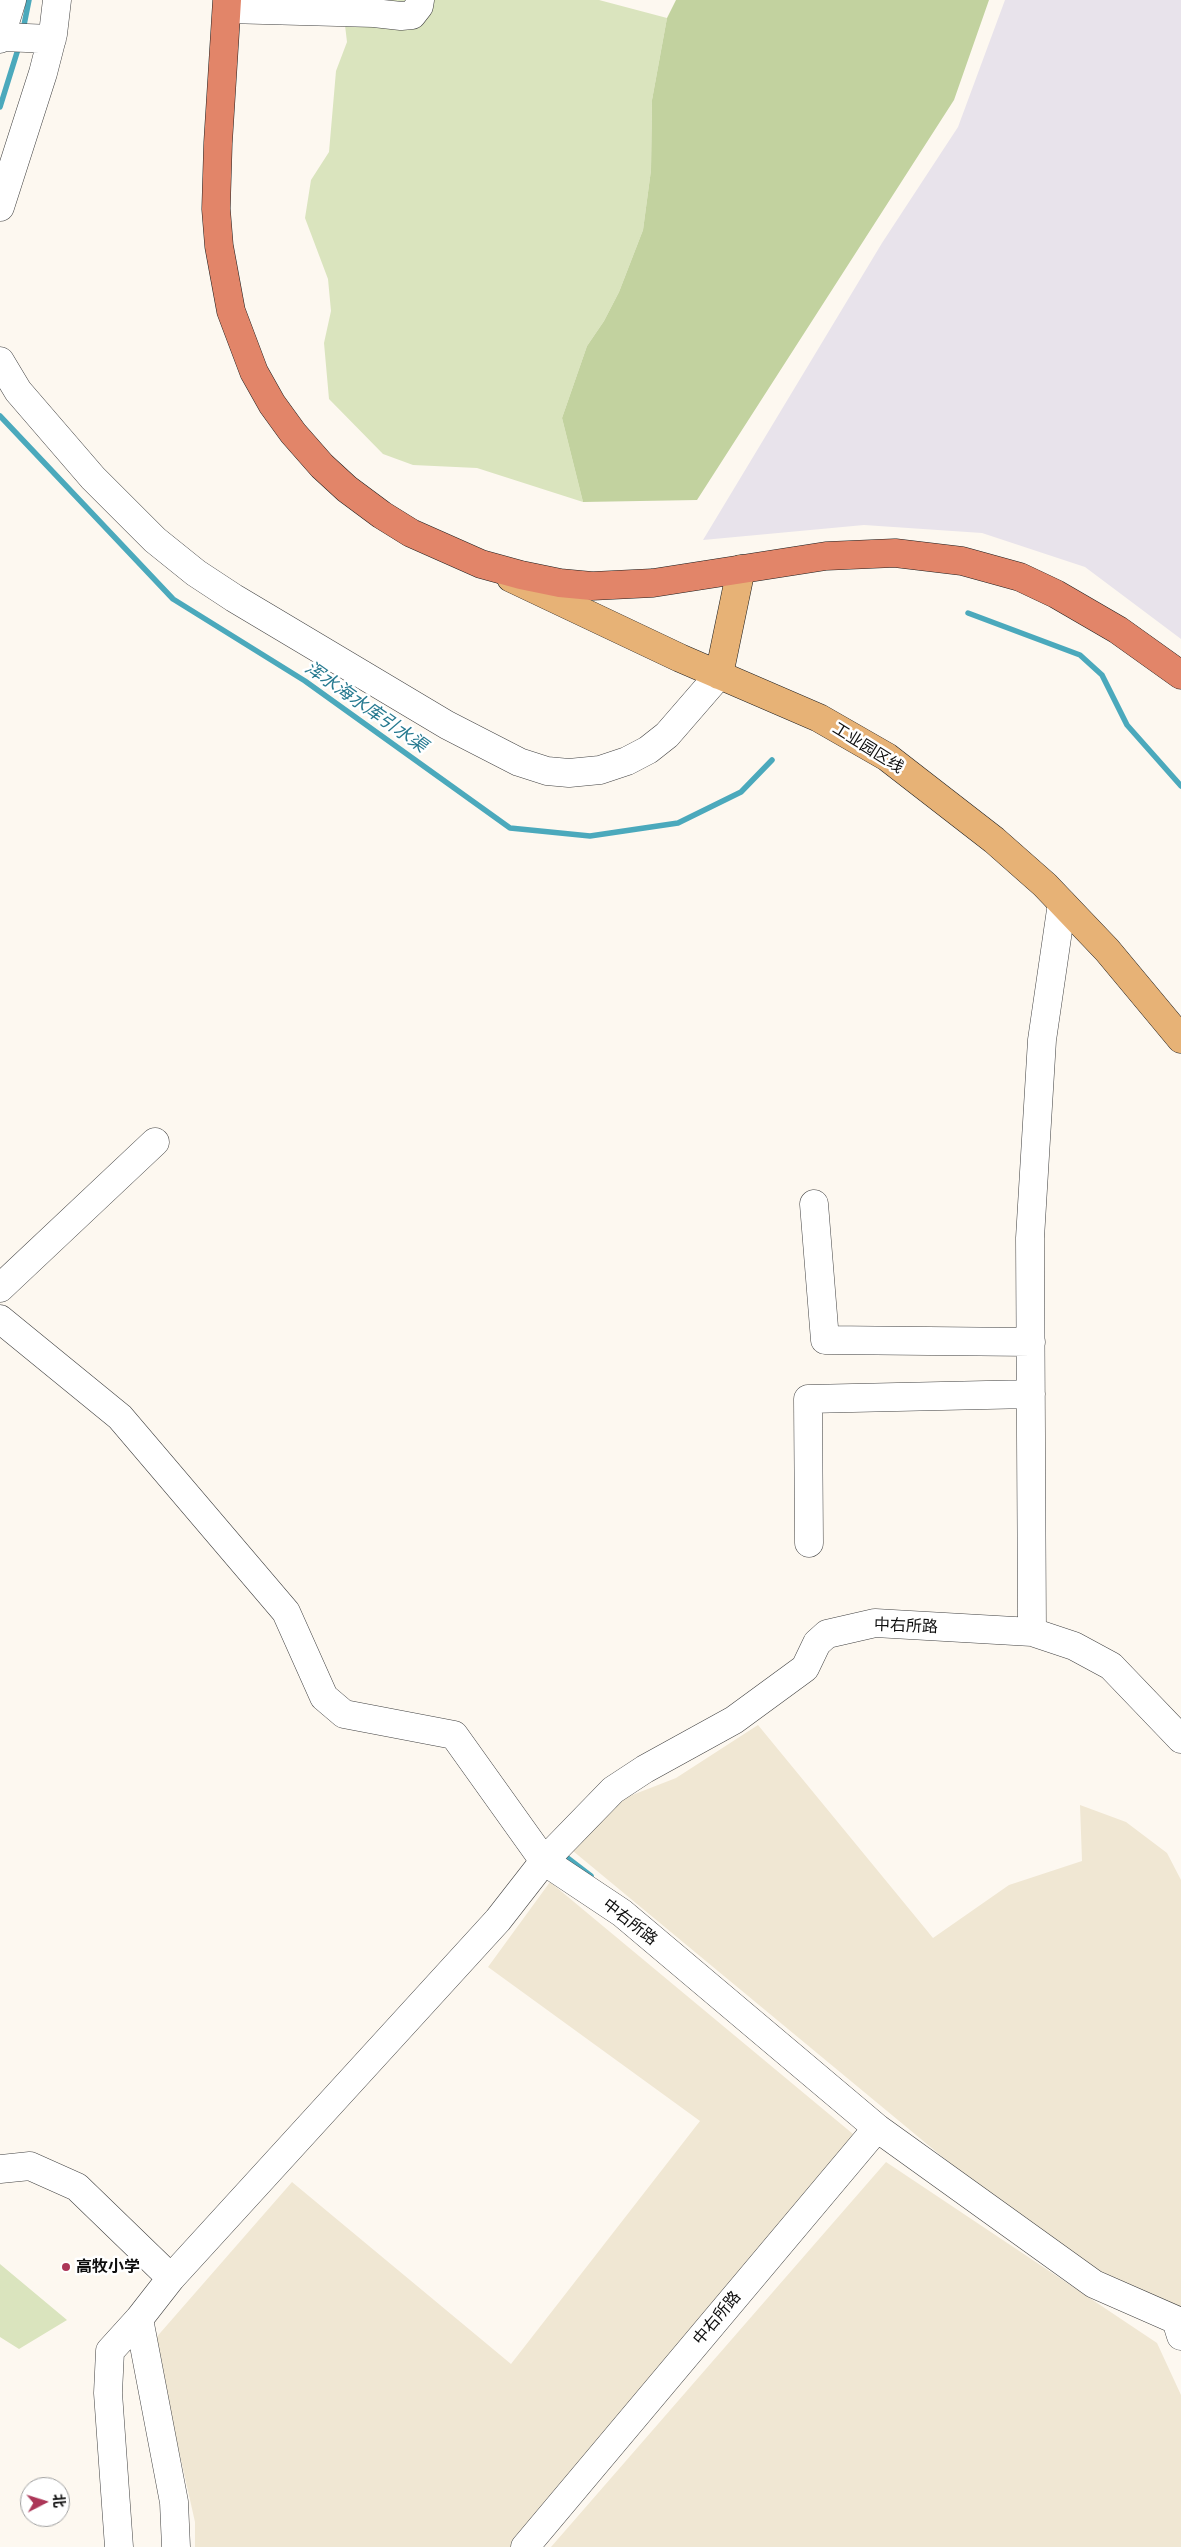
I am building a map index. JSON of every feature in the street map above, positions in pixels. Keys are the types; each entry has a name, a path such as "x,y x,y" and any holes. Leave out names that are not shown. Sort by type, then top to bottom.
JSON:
{"highway":[{"path":"227,5 216,181 219,246 231,311 254,372 272,404 293,433 322,466 347,489 382,515 411,533 481,564 528,577 592,586 653,583 826,556 860,554 923,555 984,566 1020,577 1083,608 1137,643 1181,675"}],"main road":[{"name":"工业园区线","path":"481,564 719,675 819,718 886,757 933,790 994,840 1062,903 1107,950 1181,1039"},
{"path":"719,675 741,569"}],"street":[{"path":"0,207 18,38 12,0"},
{"path":"18,38 57,0"},
{"path":"227,5 400,16 412,15 419,6 420,0"},
{"path":"0,361 18,391 93,478 155,540 196,573 234,598 447,725 519,762 547,772 569,774 600,770 627,761 648,750 667,735 719,675"},
{"path":"1032,1632 1030,1238 1042,1040 1062,903"},
{"path":"0,1288 155,1142"},
{"path":"814,1204 825,1340 1031,1342"},
{"path":"0,1319 120,1417 286,1612 324,1697 344,1714 454,1735 552,1853 498,1920 171,2278 139,2319 110,2351 108,2392 119,2547"},
{"path":"809,1542 808,1399 1031,1394"},
{"name":"中右所路","path":"525,2547 877,2128 552,1853 613,1790 645,1769 734,1720 805,1668 817,1643 827,1634 875,1623 1032,1632 1074,1646 1111,1666 1181,1739"},
{"path":"877,2128 1094,2284 1176,2320 1181,2336"},
{"path":"0,2169 30,2166 77,2187 171,2278"},
{"path":"139,2319 174,2502 176,2547"}],"shaded area":[{"path":"1005,0 1181,0 1181,639 1085,567 982,533 864,525 703,540 882,243 958,127"},
{"path":"758,1725 933,1938 1009,1885 1082,1861 1080,1805 1126,1822 1167,1853 1181,1880 1181,2308 1103,2274 1003,2207 573,1851 622,1799 676,1778"},
{"path":"550,1882 859,2139 512,2547 195,2547 195,2522 154,2340 292,2182 511,2364 700,2121 488,1967"},
{"path":"886,2162 1157,2343 1181,2395 1181,2547 551,2547"}],"green space":[{"path":"342,0 599,0 667,18 652,100 651,170 643,230 619,292 604,321 587,346 562,418 583,502 477,468 413,465 383,454 329,399 324,343 331,311 328,279 305,218 311,180 329,152 336,71 347,42"},
{"path":"676,0 989,0 954,100 697,500 583,502 562,418 587,346 604,321 619,292 643,230 651,170 652,100 667,18"},
{"path":"0,2264 67,2320 19,2349 0,2337"}],"waterway":[{"name":"浑水海水库引水渠","path":"23,30 29,0"},
{"name":"浑水海水库引水渠","path":"0,107 19,46"},
{"name":"浑水海水库引水渠","path":"0,416 173,599 305,681 510,828 590,836 678,823 741,792 772,760"},
{"name":"浑水海水库引水渠","path":"968,613 1080,655 1102,675 1127,725 1181,786"},
{"path":"561,1853 591,1876"}],"place":[{"name":"高牧小学","path":"66,2267"}]}
